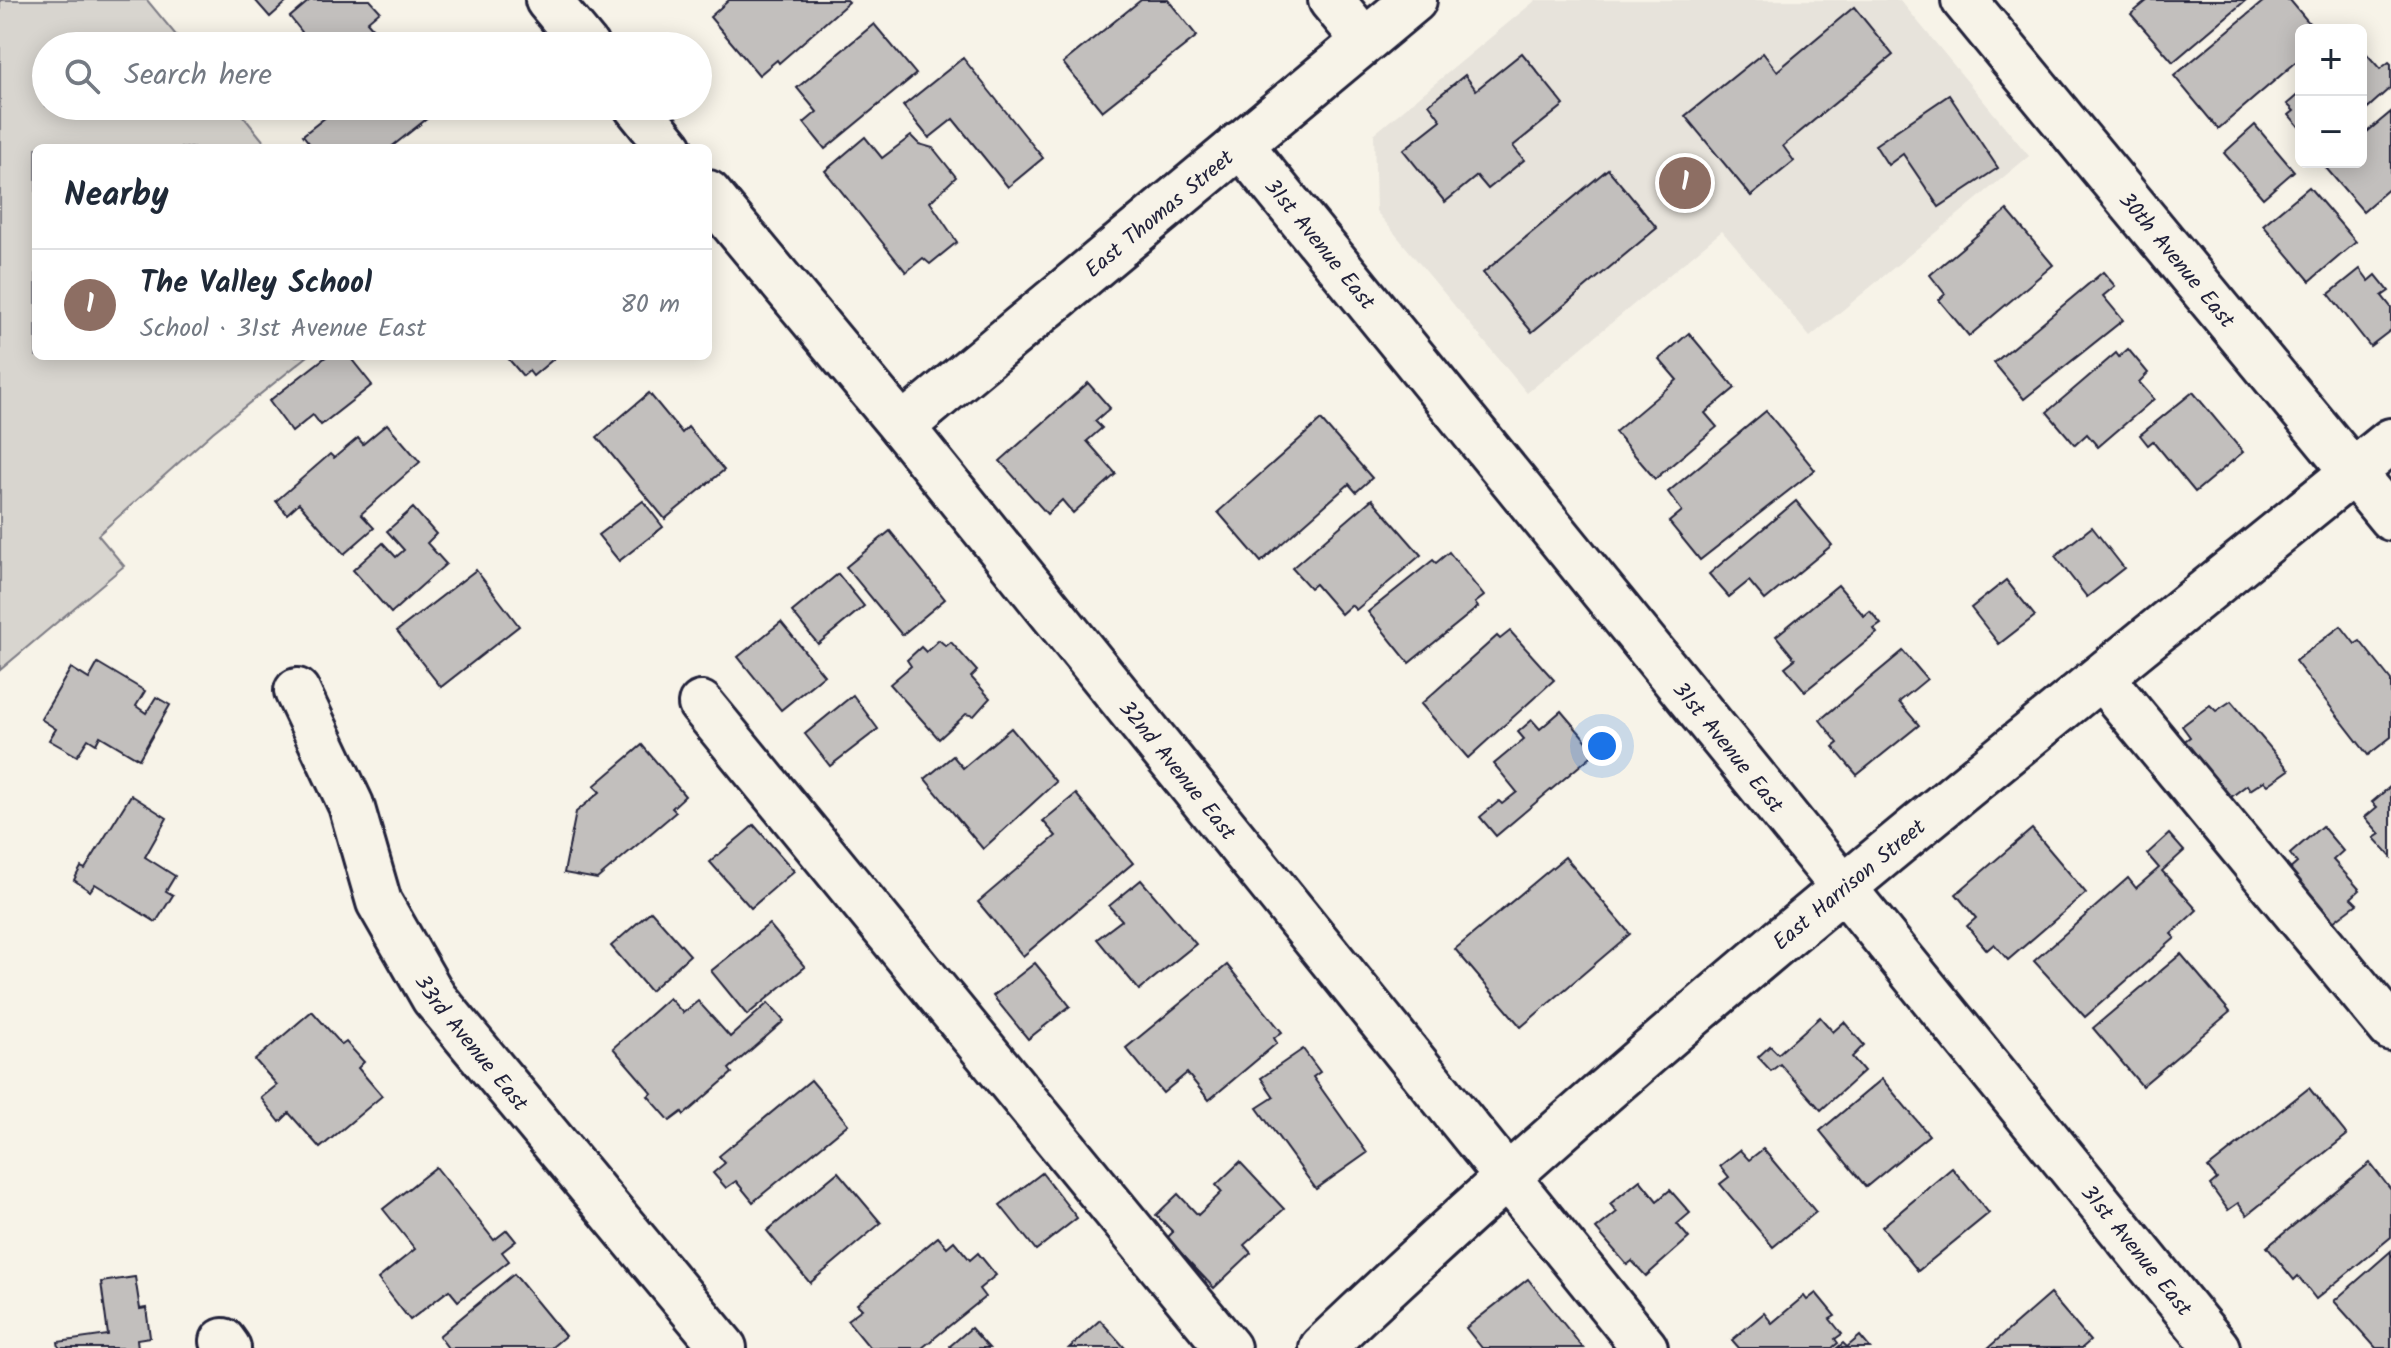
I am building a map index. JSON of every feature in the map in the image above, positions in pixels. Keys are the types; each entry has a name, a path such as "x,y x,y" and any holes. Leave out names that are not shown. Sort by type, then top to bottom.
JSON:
{"street":[{"path":"548,0 574,32"},
{"path":"1331,0 1364,40"},
{"name":"East Thomas Street","path":"902,427 1414,0"},
{"name":"30th Avenue East","path":"1964,0 2391,518"},
{"path":"647,120 667,144"},
{"name":"31st Avenue East","path":"1240,144 2217,1348"},
{"name":"32nd Avenue East","path":"712,198 902,427 1645,1348"},
{"name":"East Harrison Street","path":"1322,1348 1507,1175 1843,890 2391,441"},
{"path":"2102,678 2391,1028"},
{"name":"33rd Avenue East","path":"297,691 351,805 379,902 434,998 724,1348"},
{"path":"701,704 1228,1348"}],"shaded area":[{"path":"0,0 147,0 173,32 32,32 32,120 246,120 266,144 32,144 32,360 303,360 213,432 98,535 124,566 0,670"},
{"path":"1536,0 1900,0 2029,156 1810,337 1722,231 1527,393 1376,211 1374,134"}],"building":[{"path":"255,0 289,0 270,17"},
{"path":"310,0 370,0 380,11 367,22 376,32 302,32 290,17"},
{"path":"729,0 849,2 779,63 777,60 759,75 710,17"},
{"path":"1141,0 1168,0 1197,36 1102,111 1063,63"},
{"path":"2148,0 2246,0 2173,62 2131,14"},
{"path":"2265,0 2290,0 2310,24 2295,24 2295,63 2218,129 2174,76"},
{"path":"1854,7 1893,55 1783,146 1794,161 1751,196 1685,116 1763,53 1777,71"},
{"path":"874,24 916,74 825,149 804,123 817,112 797,88"},
{"path":"1522,53 1564,105 1513,146 1524,160 1488,189 1477,176 1445,202 1403,150 1441,120 1429,104 1465,75 1476,90"},
{"path":"2367,54 2380,69 2389,62 2391,64 2391,87 2367,109"},
{"path":"963,58 1043,158 1008,187 953,119 929,138 903,106"},
{"path":"1949,95 1998,168 1939,207 1903,154 1888,165 1875,145"},
{"path":"2295,97 2295,122 2289,115 2294,111 2287,104"},
{"path":"2391,112 2391,187 2363,211 2326,168 2367,168 2367,132"},
{"path":"322,120 425,120 395,144 310,144 303,135"},
{"path":"2255,125 2294,171 2263,198 2224,153"},
{"path":"911,136 919,144 933,148 956,177 930,202 957,242 930,264 923,258 906,272 825,171 865,137 882,158"},
{"path":"1608,169 1657,228 1532,332 1483,273"},
{"path":"2309,187 2356,242 2310,281 2263,225"},
{"path":"2007,210 2053,265 1969,336 1939,300 1945,294 1930,275"},
{"path":"2360,269 2369,281 2376,275 2389,291 2382,296 2391,307 2391,330 2370,346 2329,294"},
{"path":"2103,272 2115,286 2103,296 2123,320 2024,399 1994,363"},
{"path":"1689,333 1735,388 1705,413 1717,427 1655,479 1615,432 1677,380 1659,359"},
{"path":"2128,349 2148,373 2139,382 2154,399 2098,447 2087,434 2075,445 2047,412 2116,353 2119,357"},
{"path":"322,360 352,360 372,385 321,425 313,415 292,432 269,401"},
{"path":"509,360 552,360 533,376 529,371 523,376"},
{"path":"1088,383 1110,408 1095,421 1102,428 1087,441 1116,474 1073,513 1062,500 1047,514 1000,461"},
{"path":"2193,392 2243,452 2195,492 2153,441 2148,445 2140,435"},
{"path":"649,393 682,433 688,427 724,470 665,519 597,437"},
{"path":"1766,411 1815,470 1700,560 1669,522 1682,511 1668,492"},
{"path":"1321,420 1372,478 1356,492 1349,484 1261,562 1218,512"},
{"path":"387,424 420,462 361,514 374,528 344,554 299,503 287,514 276,501 330,454 334,458 358,438 363,444"},
{"path":"1372,499 1421,555 1356,610 1351,605 1341,614 1315,584 1310,588 1292,568"},
{"path":"643,501 663,527 619,561 598,535"},
{"path":"1796,501 1832,545 1765,600 1749,581 1729,597 1709,574"},
{"path":"413,508 436,534 427,543 446,564 391,613 353,570 383,543 396,557 404,550 387,531"},
{"path":"2092,527 2124,568 2087,597 2055,556"},
{"path":"890,531 945,599 902,635 846,567"},
{"path":"1449,552 1484,596 1475,603 1478,607 1409,663 1368,612 1433,560 1436,563"},
{"path":"476,570 519,626 441,687 397,631"},
{"path":"838,574 864,606 818,644 792,612"},
{"path":"2006,580 2035,616 1999,644 1971,608"},
{"path":"1838,585 1864,616 1870,611 1881,624 1874,629 1877,633 1805,691 1785,667 1795,659 1776,636"},
{"path":"781,622 824,675 781,710 738,657"},
{"path":"2341,626 2355,644 2360,641 2391,680 2391,737 2368,755 2295,661"},
{"path":"1510,631 1554,680 1468,758 1421,704 1497,636 1500,639"},
{"path":"939,640 946,646 951,642 977,671 971,677 990,698 974,716 966,714 939,739 890,684 911,666 907,660 921,647 926,652"},
{"path":"1903,651 1927,679 1899,702 1919,725 1857,775 1833,747 1838,743 1820,720"},
{"path":"98,663 145,691 136,706 146,713 156,697 170,705 139,759 100,736 96,744 88,739 77,756 49,740 56,729 41,719 71,668 89,679"},
{"path":"853,695 878,729 830,766 805,734"},
{"path":"2231,701 2289,770 2268,785 2264,781 2250,790 2247,785 2223,803 2179,745 2190,737 2182,726 2210,705 2216,711"},
{"path":"1561,711 1596,752 1496,836 1480,817 1499,801 1502,804 1517,792 1494,764 1524,739 1518,732 1532,720 1540,729"},
{"path":"1011,728 1056,782 983,849 925,779 953,756 963,768"},
{"path":"642,745 685,796 672,808 676,812 597,879 564,873 576,812 600,792 594,786"},
{"path":"2391,786 2391,857 2374,838 2380,834 2365,817 2377,807 2372,802"},
{"path":"1076,794 1133,863 1023,956 978,902 1056,836 1043,821"},
{"path":"131,795 167,818 145,857 175,876 166,891 173,895 156,922 95,884 90,891 74,880 81,867 85,869"},
{"path":"754,825 794,871 751,908 710,862"},
{"path":"2322,826 2343,851 2333,860 2360,890 2351,898 2357,904 2325,928 2280,878 2297,863 2290,854"},
{"path":"2032,829 2086,893 2008,960 1994,944 1987,950 1967,926 1976,918 1956,894"},
{"path":"2169,834 2184,851 2162,871 2197,910 2171,934 2175,938 2085,1017 2034,961 2128,878 2136,888 2159,868 2147,854"},
{"path":"1565,857 1630,934 1521,1027 1455,949"},
{"path":"1141,880 1196,944 1139,990 1097,939 1122,920 1109,906"},
{"path":"651,911 690,955 650,991 611,946"},
{"path":"769,924 805,967 747,1015 711,971"},
{"path":"2181,954 2230,1012 2142,1086 2093,1028"},
{"path":"1035,963 1070,1006 1028,1039 993,996"},
{"path":"1227,965 1282,1032 1274,1038 1277,1043 1209,1100 1187,1073 1163,1093 1126,1048"},
{"path":"669,998 683,1013 698,1001 730,1037 768,1003 784,1021 729,1069 732,1073 684,1115 682,1112 670,1121 648,1096 652,1093 613,1048"},
{"path":"312,1011 342,1045 346,1042 364,1062 358,1068 382,1096 320,1148 289,1113 280,1122 261,1098 277,1085 255,1060"},
{"path":"1820,1017 1833,1032 1844,1022 1864,1045 1852,1057 1864,1071 1821,1110 1780,1064 1771,1071 1758,1057 1770,1046 1778,1054"},
{"path":"1303,1049 1320,1072 1313,1077 1367,1153 1316,1189 1257,1108 1274,1097 1261,1078"},
{"path":"1882,1079 1929,1135 1866,1187 1820,1131"},
{"path":"811,1080 848,1124 753,1202 736,1181 726,1188 713,1173 725,1163 719,1156"},
{"path":"2309,1088 2347,1135 2247,1215 2238,1203 2228,1210 2210,1185 2217,1179 2208,1168"},
{"path":"1763,1149 1816,1212 1773,1247 1720,1184 1729,1177 1720,1166 1740,1150 1749,1160"},
{"path":"1240,1162 1284,1209 1244,1245 1251,1253 1214,1288 1167,1238 1173,1232 1156,1215 1178,1194 1198,1215 1222,1192 1216,1185"},
{"path":"2370,1163 2391,1190 2391,1237 2316,1299 2298,1276 2294,1280 2267,1247"},
{"path":"436,1167 494,1240 507,1230 516,1241 502,1252 509,1261 458,1301 449,1290 410,1320 378,1279 415,1249 383,1209"},
{"path":"1952,1168 1989,1213 1918,1271 1882,1227"},
{"path":"838,1172 881,1223 810,1283 767,1231"},
{"path":"1042,1173 1077,1218 1036,1250 1000,1205"},
{"path":"1640,1180 1657,1201 1670,1190 1690,1213 1677,1224 1689,1238 1646,1276 1632,1261 1627,1265 1596,1229 1617,1212 1610,1204"},
{"path":"938,1237 947,1247 954,1241 970,1260 978,1253 996,1275 979,1289 985,1297 922,1348 870,1348 847,1320 862,1309 857,1304"},
{"path":"2391,1251 2391,1348 2376,1348 2334,1301"},
{"path":"514,1274 565,1336 551,1348 448,1348 439,1336"},
{"path":"135,1277 140,1309 146,1308 150,1337 137,1339 138,1348 59,1348 58,1342 108,1335 101,1282"},
{"path":"1528,1279 1583,1348 1482,1348 1466,1328"},
{"path":"1816,1293 1835,1316 1830,1319 1842,1334 1835,1339 1838,1343 1832,1348 1739,1348 1732,1340 1764,1313 1772,1323 1804,1296 1807,1300"},
{"path":"2050,1294 2090,1341 2082,1348 1988,1348"},
{"path":"1100,1320 1125,1348 1069,1348"},
{"path":"971,1328 989,1348 951,1348 950,1346"},
{"path":"1860,1336 1870,1348 1837,1348 1843,1343 1847,1347"}],"place":[{"name":"The Valley School","path":"1685,183"}]}
